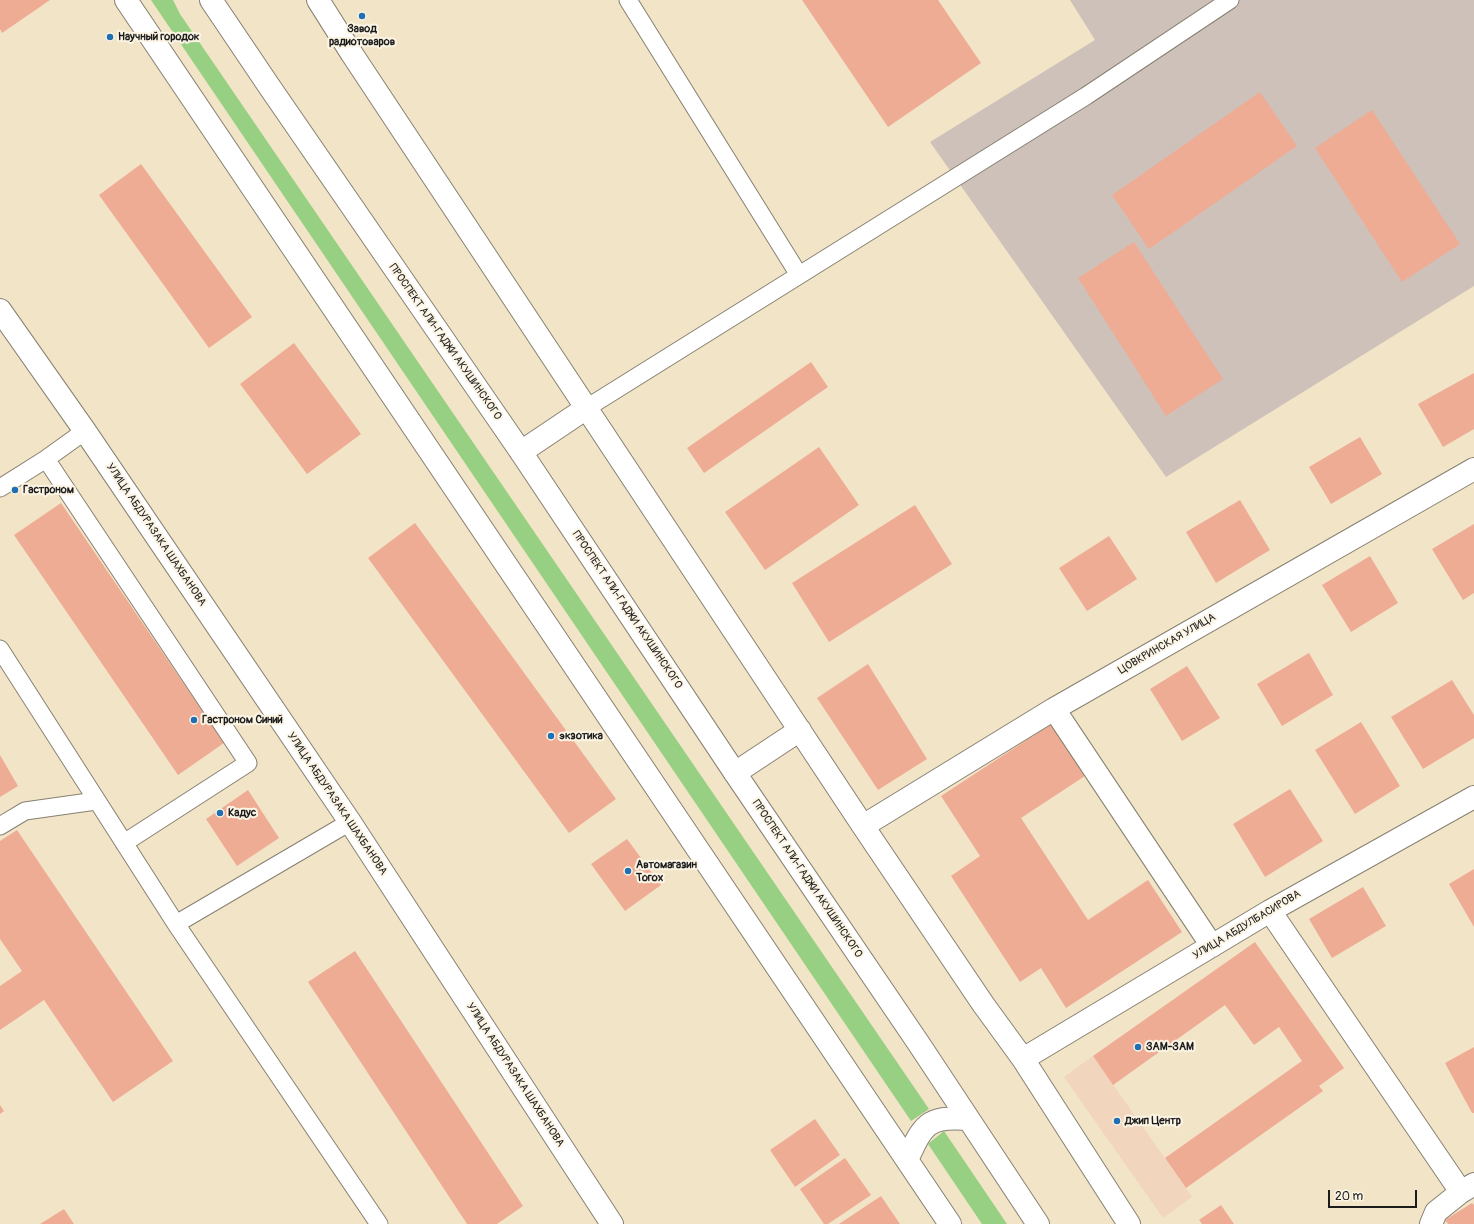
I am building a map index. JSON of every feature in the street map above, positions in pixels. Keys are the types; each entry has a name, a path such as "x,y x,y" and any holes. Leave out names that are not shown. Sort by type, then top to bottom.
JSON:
{"main road":[{"path":"126,0 950,1224"},
{"name":"ПРОСПЕКТ АЛИ-ГАДЖИ АКУШИНСКОГО","path":"211,0 521,452 735,773 919,1044 967,1119 1038,1224"},
{"path":"318,0 585,408 863,826 983,1004 1023,1059 1129,1224"},
{"name":"УЛИЦА АБДУРАЗАКА ШАХБАНОВА","path":"0,310 85,431 350,822 612,1224"},
{"path":"521,452 585,408"},
{"name":"ЦОВКРИНСКАЯ УЛИЦА","path":"863,826 1054,709 1474,468"},
{"path":"1054,709 1212,946"},
{"path":"735,773 800,730"},
{"name":"УЛИЦА АБДУЛБАСИРОВА","path":"1023,1059 1270,911 1474,796"},
{"path":"1270,911 1468,1188 1436,1212 1431,1224"},
{"path":"907,1160 921,1132 929,1123 950,1118 967,1119"}],"lane":[{"path":"628,0 799,275"},
{"path":"585,408 1086,96 1230,0"},
{"path":"0,488 46,459 85,431"},
{"path":"46,459 248,762 124,843"},
{"path":"0,649 176,924 379,1224"},
{"path":"0,826 25,811 96,801"},
{"path":"176,924 350,822"}],"shaded area":[{"path":"1070,0 1474,0 1474,286 1166,477 930,142 1095,40"},
{"name":"Джип Центр","path":"1093,1056 1192,1197 1163,1218 1064,1077"}],"green space":[{"path":"151,0 173,0 180,14 929,1109 911,1121"},
{"path":"944,1131 1007,1224 982,1224 928,1144"}],"building":[{"path":"0,0 50,0 2,33 0,29"},
{"path":"802,0 938,0 981,63 888,127"},
{"path":"1260,92 1297,146 1149,249 1112,195"},
{"path":"1372,110 1460,244 1402,282 1315,148"},
{"path":"141,164 252,317 209,348 99,195"},
{"path":"1134,242 1223,379 1166,416 1078,278"},
{"path":"294,343 361,434 307,474 240,384"},
{"path":"811,362 828,387 704,473 687,448"},
{"path":"1474,373 1474,429 1443,447 1418,404"},
{"path":"1360,437 1382,474 1331,504 1309,467"},
{"path":"819,447 859,505 765,570 725,512"},
{"path":"1240,500 1270,550 1216,583 1186,532"},
{"path":"61,503 224,743 178,775 14,535"},
{"path":"915,505 952,564 829,642 792,583"},
{"path":"415,523 616,799 569,833 368,558"},
{"path":"1474,524 1474,593 1463,600 1432,549"},
{"path":"1109,536 1137,579 1087,611 1059,568"},
{"path":"1370,556 1398,603 1351,632 1322,585"},
{"path":"1309,653 1333,695 1282,726 1257,684"},
{"path":"868,664 927,759 878,790 817,698"},
{"path":"1187,666 1220,718 1182,741 1150,689"},
{"path":"1452,680 1474,715 1474,738 1423,769 1391,717"},
{"path":"1054,722 1088,774 1021,818 1088,920 1148,880 1182,932 1066,1008 1041,968 1020,982 951,876 980,856 941,796"},
{"path":"1361,722 1400,786 1355,814 1315,750"},
{"path":"0,755 18,786 0,797"},
{"path":"1290,789 1323,841 1265,877 1233,824"},
{"path":"248,790 279,838 237,866 206,819"},
{"path":"17,830 173,1061 113,1102 44,1000 0,1030 0,986 22,971 0,939 0,841"},
{"path":"627,839 661,885 625,911 591,864"},
{"path":"1474,869 1474,927 1449,884"},
{"path":"1363,887 1386,926 1332,958 1309,919"},
{"path":"1255,942 1344,1068 1319,1086 1323,1091 1186,1188 1165,1158 1302,1061 1279,1027 1254,1045 1225,1005 1113,1085 1093,1056"},
{"path":"355,951 523,1206 497,1224 467,1224 308,982"},
{"path":"1474,1047 1474,1113 1472,1113 1445,1063"},
{"path":"0,1105 4,1111 0,1114"},
{"path":"815,1119 840,1155 795,1187 770,1150"},
{"path":"845,1158 871,1195 828,1224 824,1224 800,1189"},
{"path":"881,1196 900,1224 839,1224"},
{"path":"1472,1203 1474,1205 1474,1224 1448,1224 1445,1220"},
{"path":"1221,1205 1234,1224 1202,1224 1199,1220"},
{"path":"64,1209 74,1224 40,1224"}],"place":[{"name":"Завод радиотоваров","path":"362,16"},
{"name":"Научный городок","path":"110,37"},
{"name":"Гастроном","path":"15,490"},
{"name":"Гастроном Синий","path":"194,720"},
{"name":"экзотика","path":"551,736"},
{"name":"Кадус","path":"220,813"},
{"name":"Автомагазин Тогох","path":"628,871"},
{"name":"ЗАМ-ЗАМ","path":"1138,1047"},
{"name":"Джип Центр","path":"1117,1121"}]}
